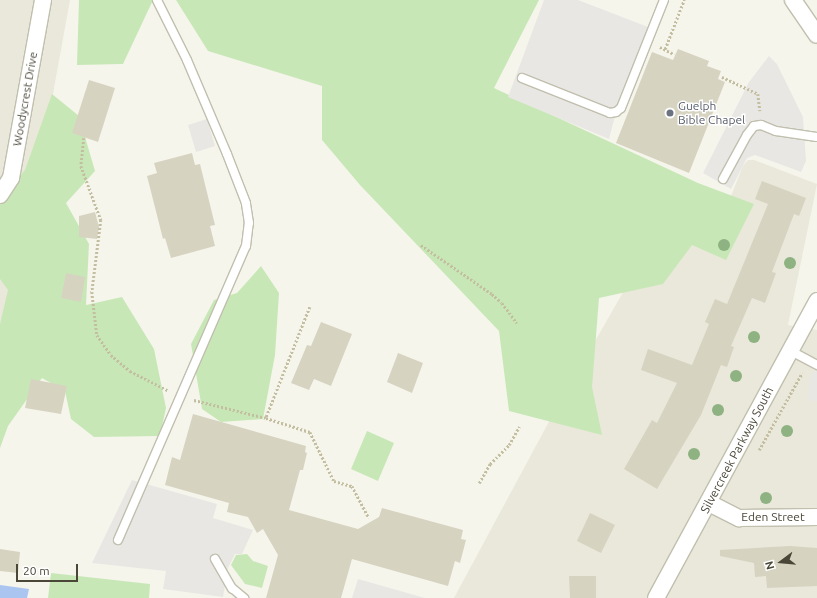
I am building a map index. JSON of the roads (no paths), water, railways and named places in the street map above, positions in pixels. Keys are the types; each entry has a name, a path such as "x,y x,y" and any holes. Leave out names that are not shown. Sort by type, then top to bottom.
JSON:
{"street":[{"name":"Woodycrest Drive","path":"0,195 11,178 43,0"},
{"path":"794,0 817,35"},
{"name":"Silvercreek Parkway South","path":"656,598 709,503 817,301"},
{"name":"Eden Street","path":"709,503 739,518 817,517"}],"lane":[{"path":"118,540 246,246 249,223 246,203 227,154 187,60 157,0"},
{"path":"522,78 610,113 616,112 621,108 664,0"},
{"path":"723,179 747,134 754,126 761,125 776,131 817,137"},
{"path":"791,351 817,365"},
{"path":"215,559 232,588 244,598"}],"water":[{"path":"0,585 29,589 27,598 0,598"}],"place":[{"name":"Guelph Bible Chapel","path":"670,113"}]}
